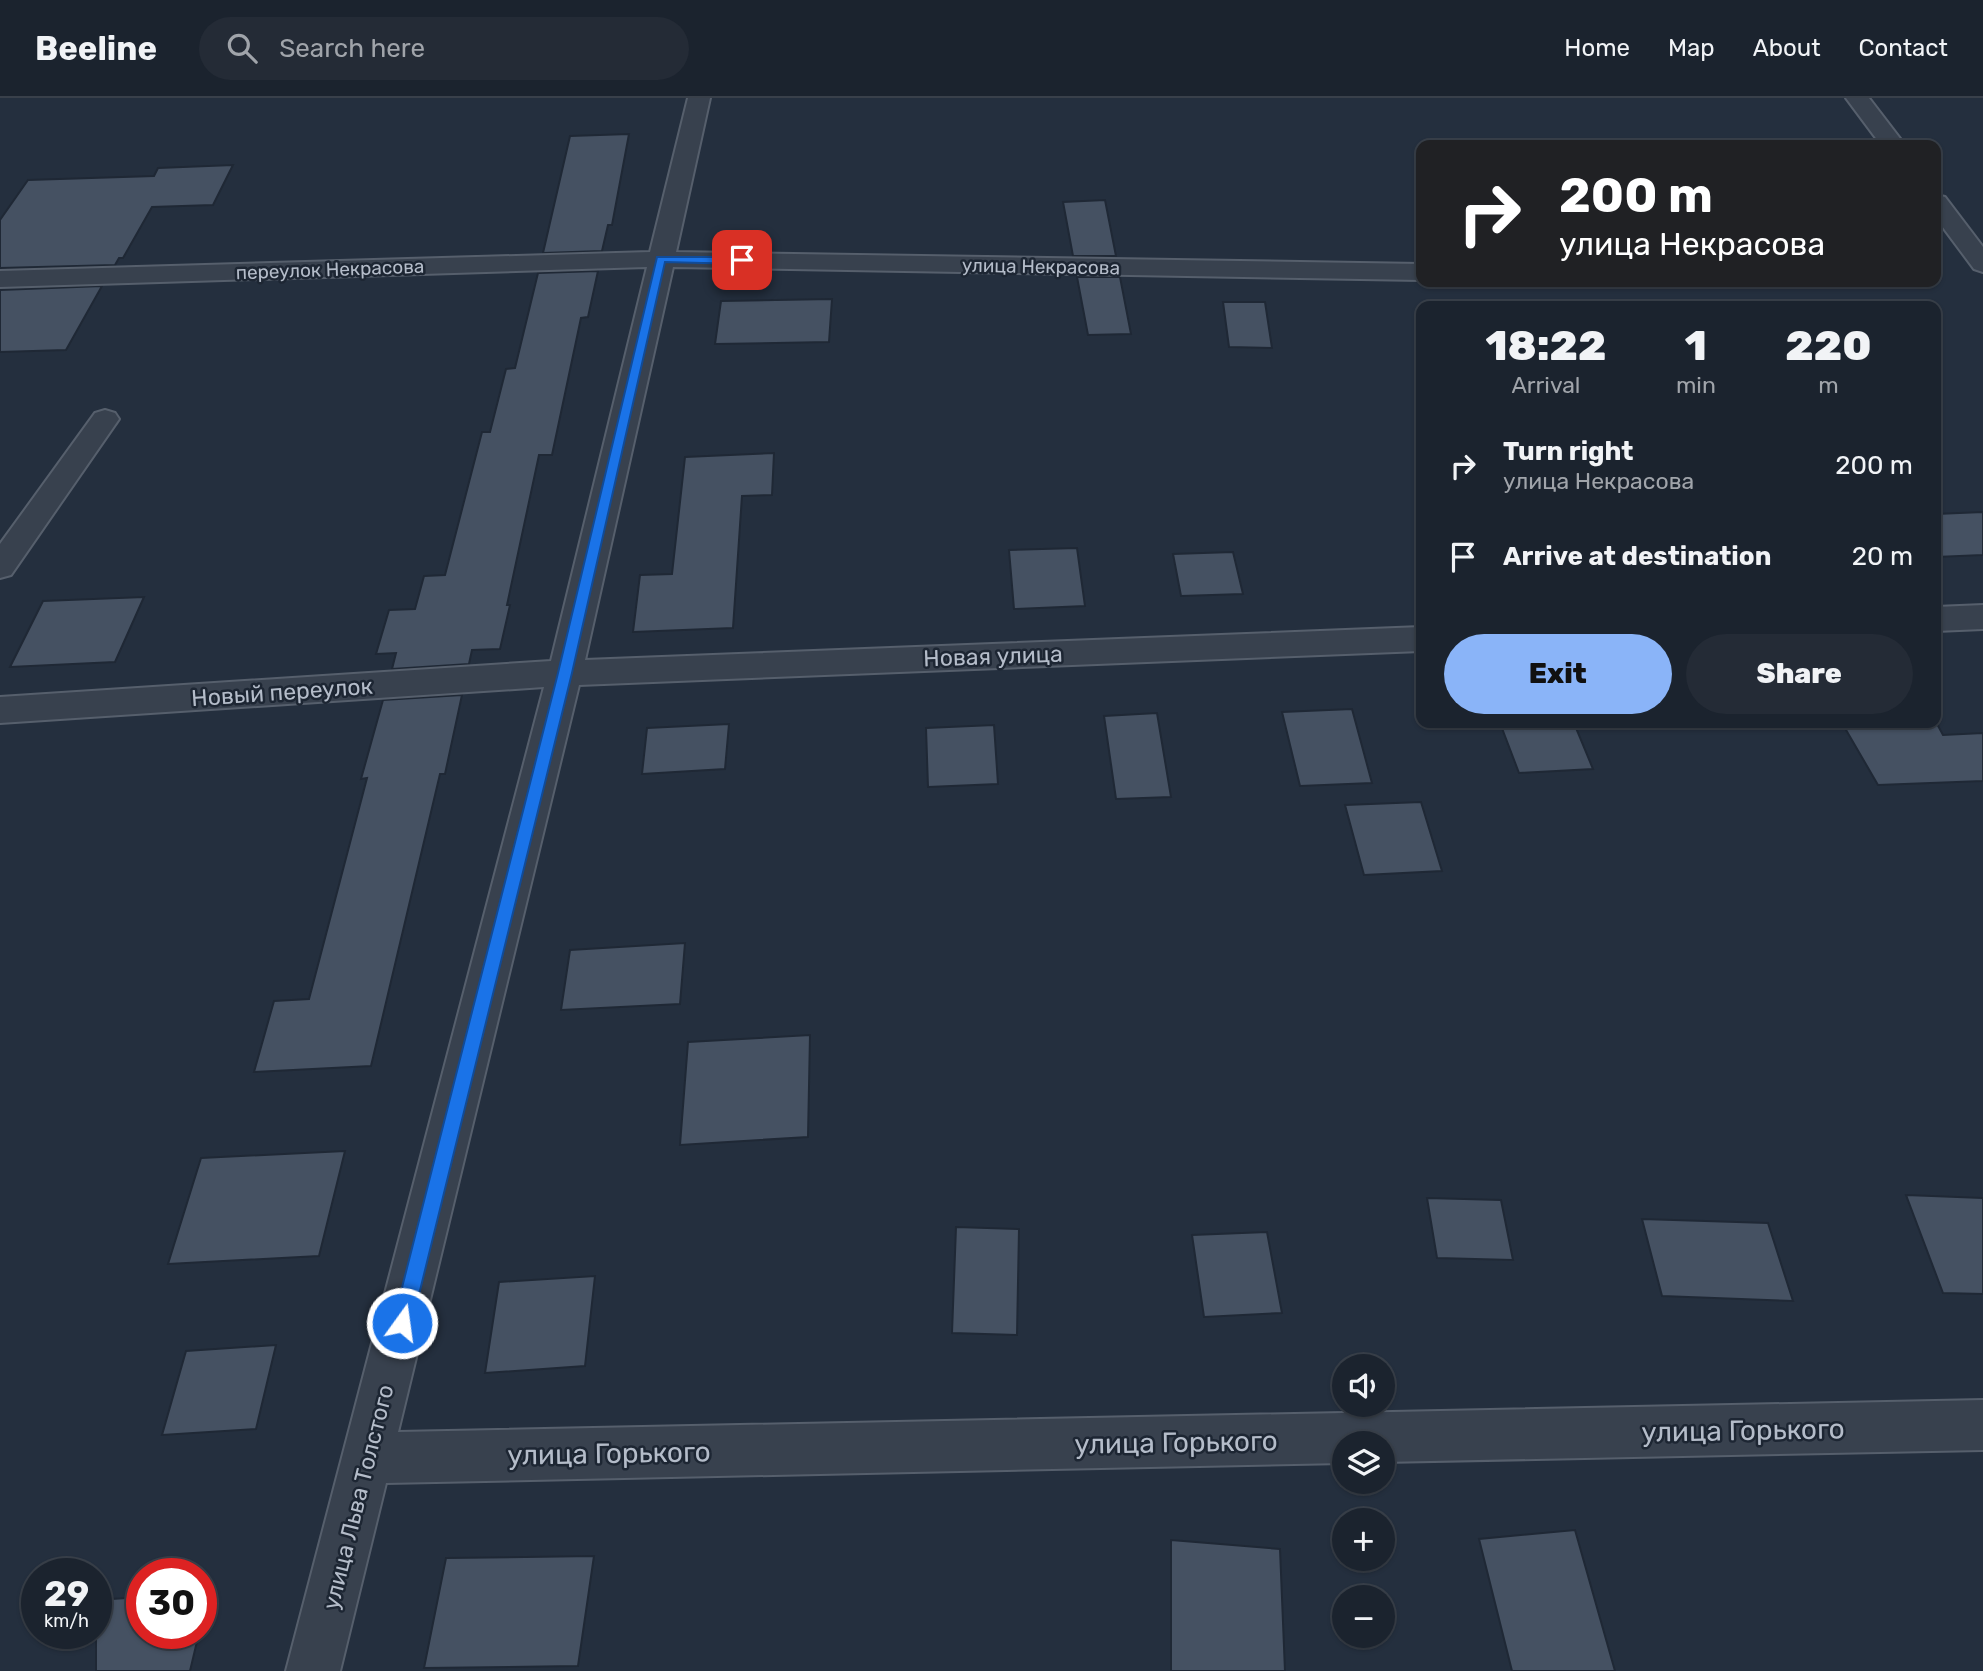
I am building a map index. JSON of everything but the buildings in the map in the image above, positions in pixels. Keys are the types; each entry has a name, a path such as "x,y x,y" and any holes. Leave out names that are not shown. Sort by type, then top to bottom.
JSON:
{"street":[{"name":"улица Льва Толстого","path":"313,1671 369,1458 565,673 699,98"},
{"path":"1857,98 1889,140"},
{"path":"1941,209 1983,264"},
{"name":"улица Некрасова","path":"661,259 1416,272"},
{"name":"переулок Некрасова","path":"0,279 661,259"},
{"path":"0,567 105,419"},
{"path":"1941,619 1983,617"},
{"name":"Новая улица","path":"565,673 1416,639"},
{"name":"Новый переулок","path":"0,710 565,673"},
{"name":"улица Горького","path":"369,1458 1983,1425"}],"route":[{"path":"402,1323 565,673 661,259 742,260"}]}
